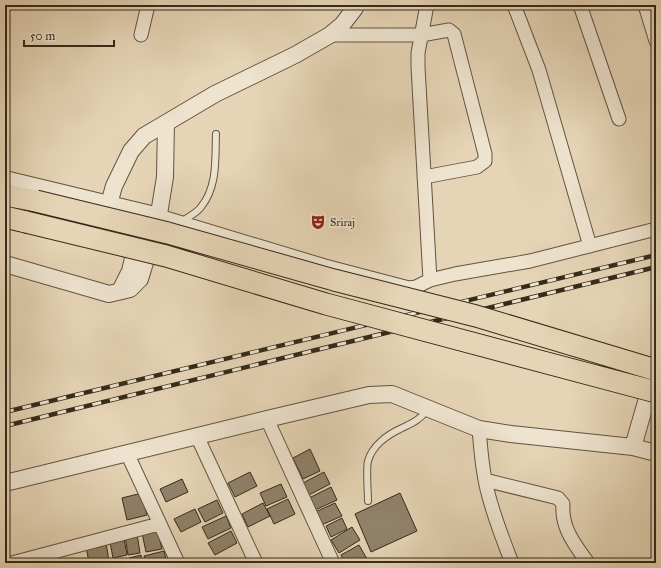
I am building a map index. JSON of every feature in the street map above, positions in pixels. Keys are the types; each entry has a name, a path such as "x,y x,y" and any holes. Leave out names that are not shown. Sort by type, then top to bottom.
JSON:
{"highway":[{"path":"5,195 36,201 168,234 334,280 476,316 656,370"},
{"path":"5,217 166,256 326,304 656,392"}],"street":[{"path":"141,35 148,5"},
{"path":"109,204 114,186 131,151 144,136 215,94 295,55 330,35 342,25 356,8 356,5"},
{"path":"427,5 421,35 418,67 430,280"},
{"path":"514,5 539,70 590,246"},
{"path":"580,5 619,119"},
{"path":"645,5 656,41"},
{"path":"330,35 421,35 449,30 454,34 486,154 485,161 477,167 424,177"},
{"path":"5,264 109,294 130,289 140,279 152,214 165,177 166,123"},
{"path":"5,180 152,214 325,266 408,288 416,287 430,280 455,274 530,261 656,229"},
{"path":"633,447 656,367"},
{"path":"5,484 369,395 392,394 479,429 511,434 633,447 656,453"},
{"path":"267,419 333,563"},
{"path":"479,429 485,480 499,530 512,563"},
{"path":"197,436 256,563"},
{"path":"127,454 178,563"},
{"path":"485,480 558,498 563,504 562,513 570,537 588,563"},
{"path":"12,563 159,524"}],"lane":[{"path":"180,223 201,207 209,193 214,178 216,134"},
{"path":"368,501 368,461 377,445 391,433 422,417 427,409"}],"building":[{"path":"310,449 320,471 303,479 293,458"},
{"path":"250,472 257,486 235,497 228,483"},
{"path":"324,472 330,484 307,496 301,484"},
{"path":"182,479 188,492 166,502 160,489"},
{"path":"281,484 287,497 266,506 260,493"},
{"path":"331,487 337,500 313,511 307,499"},
{"path":"142,493 147,515 127,520 122,498"},
{"path":"400,493 417,531 371,552 355,514"},
{"path":"288,499 295,514 274,524 267,509"},
{"path":"217,500 223,513 205,522 198,509"},
{"path":"263,503 270,516 248,527 242,514"},
{"path":"335,503 342,516 319,526 313,513"},
{"path":"195,509 201,522 181,532 174,519"},
{"path":"226,516 231,528 208,539 202,527"},
{"path":"342,518 347,529 331,537 326,526"},
{"path":"352,527 360,540 339,553 331,540"},
{"path":"157,529 162,549 146,552 142,533"},
{"path":"231,531 237,543 215,555 208,543"},
{"path":"137,534 140,553 128,555 125,536"},
{"path":"124,539 127,555 113,558 110,542"},
{"path":"106,542 109,562 89,563 86,546"},
{"path":"359,545 367,559 360,563 345,563 341,555"},
{"path":"164,551 167,563 146,563 144,556"},
{"path":"141,555 142,563 130,563 129,558"}],"railway":[{"path":"5,412 656,255"},
{"path":"5,426 656,267"}],"place":[{"name":"Sriraj","path":"318,222"}]}
